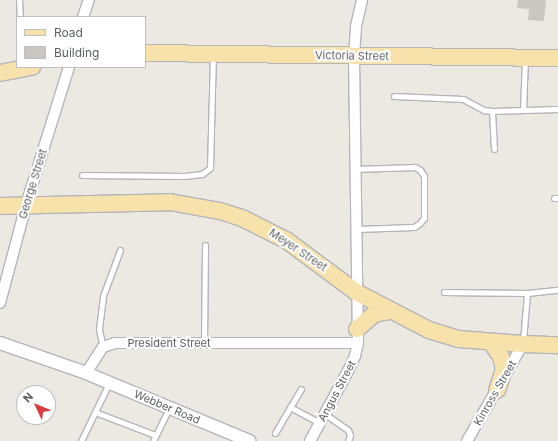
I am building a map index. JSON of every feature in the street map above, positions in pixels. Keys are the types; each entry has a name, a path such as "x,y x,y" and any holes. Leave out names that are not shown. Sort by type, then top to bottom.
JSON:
{"main road":[{"name":"Victoria Street","path":"146,53 558,58"},
{"path":"0,73 27,68"},
{"name":"Meyer Street","path":"0,206 170,202 220,211 244,219 286,240 356,292 429,330 459,339 523,344 558,344"},
{"path":"357,336 374,314 390,311"},
{"path":"491,342 501,357 504,369 497,390"}],"street":[{"path":"84,16 89,0"},
{"name":"Angus Street","path":"310,441 355,356 357,336 354,56 356,26 362,0"},
{"name":"George Street","path":"0,303 26,205 69,68"},
{"name":"President Street","path":"103,347 115,343 204,343 357,336"},
{"path":"0,343 86,373 103,347"},
{"name":"Kinross Street","path":"467,441 523,344"},
{"name":"Webber Road","path":"86,373 249,441"}],"lane":[{"path":"18,0 20,16"},
{"path":"82,176 184,176 202,174 210,168 214,53"},
{"path":"523,110 525,58"},
{"path":"394,96 463,99 484,110 492,111 558,109"},
{"path":"492,111 494,149"},
{"path":"355,169 415,167 420,170 424,176 424,218 420,223 414,226 356,229"},
{"path":"204,343 205,245"},
{"path":"103,347 99,329 102,296 120,250"},
{"path":"444,292 527,293 558,290"},
{"path":"523,344 527,293"},
{"path":"81,441 109,383"},
{"path":"275,432 301,389"},
{"path":"290,406 348,430 350,435 348,441"},
{"path":"153,441 169,408"},
{"path":"95,412 155,436"}],"building":[{"path":"518,0 546,0 544,21 528,20 529,9 517,8"}]}
